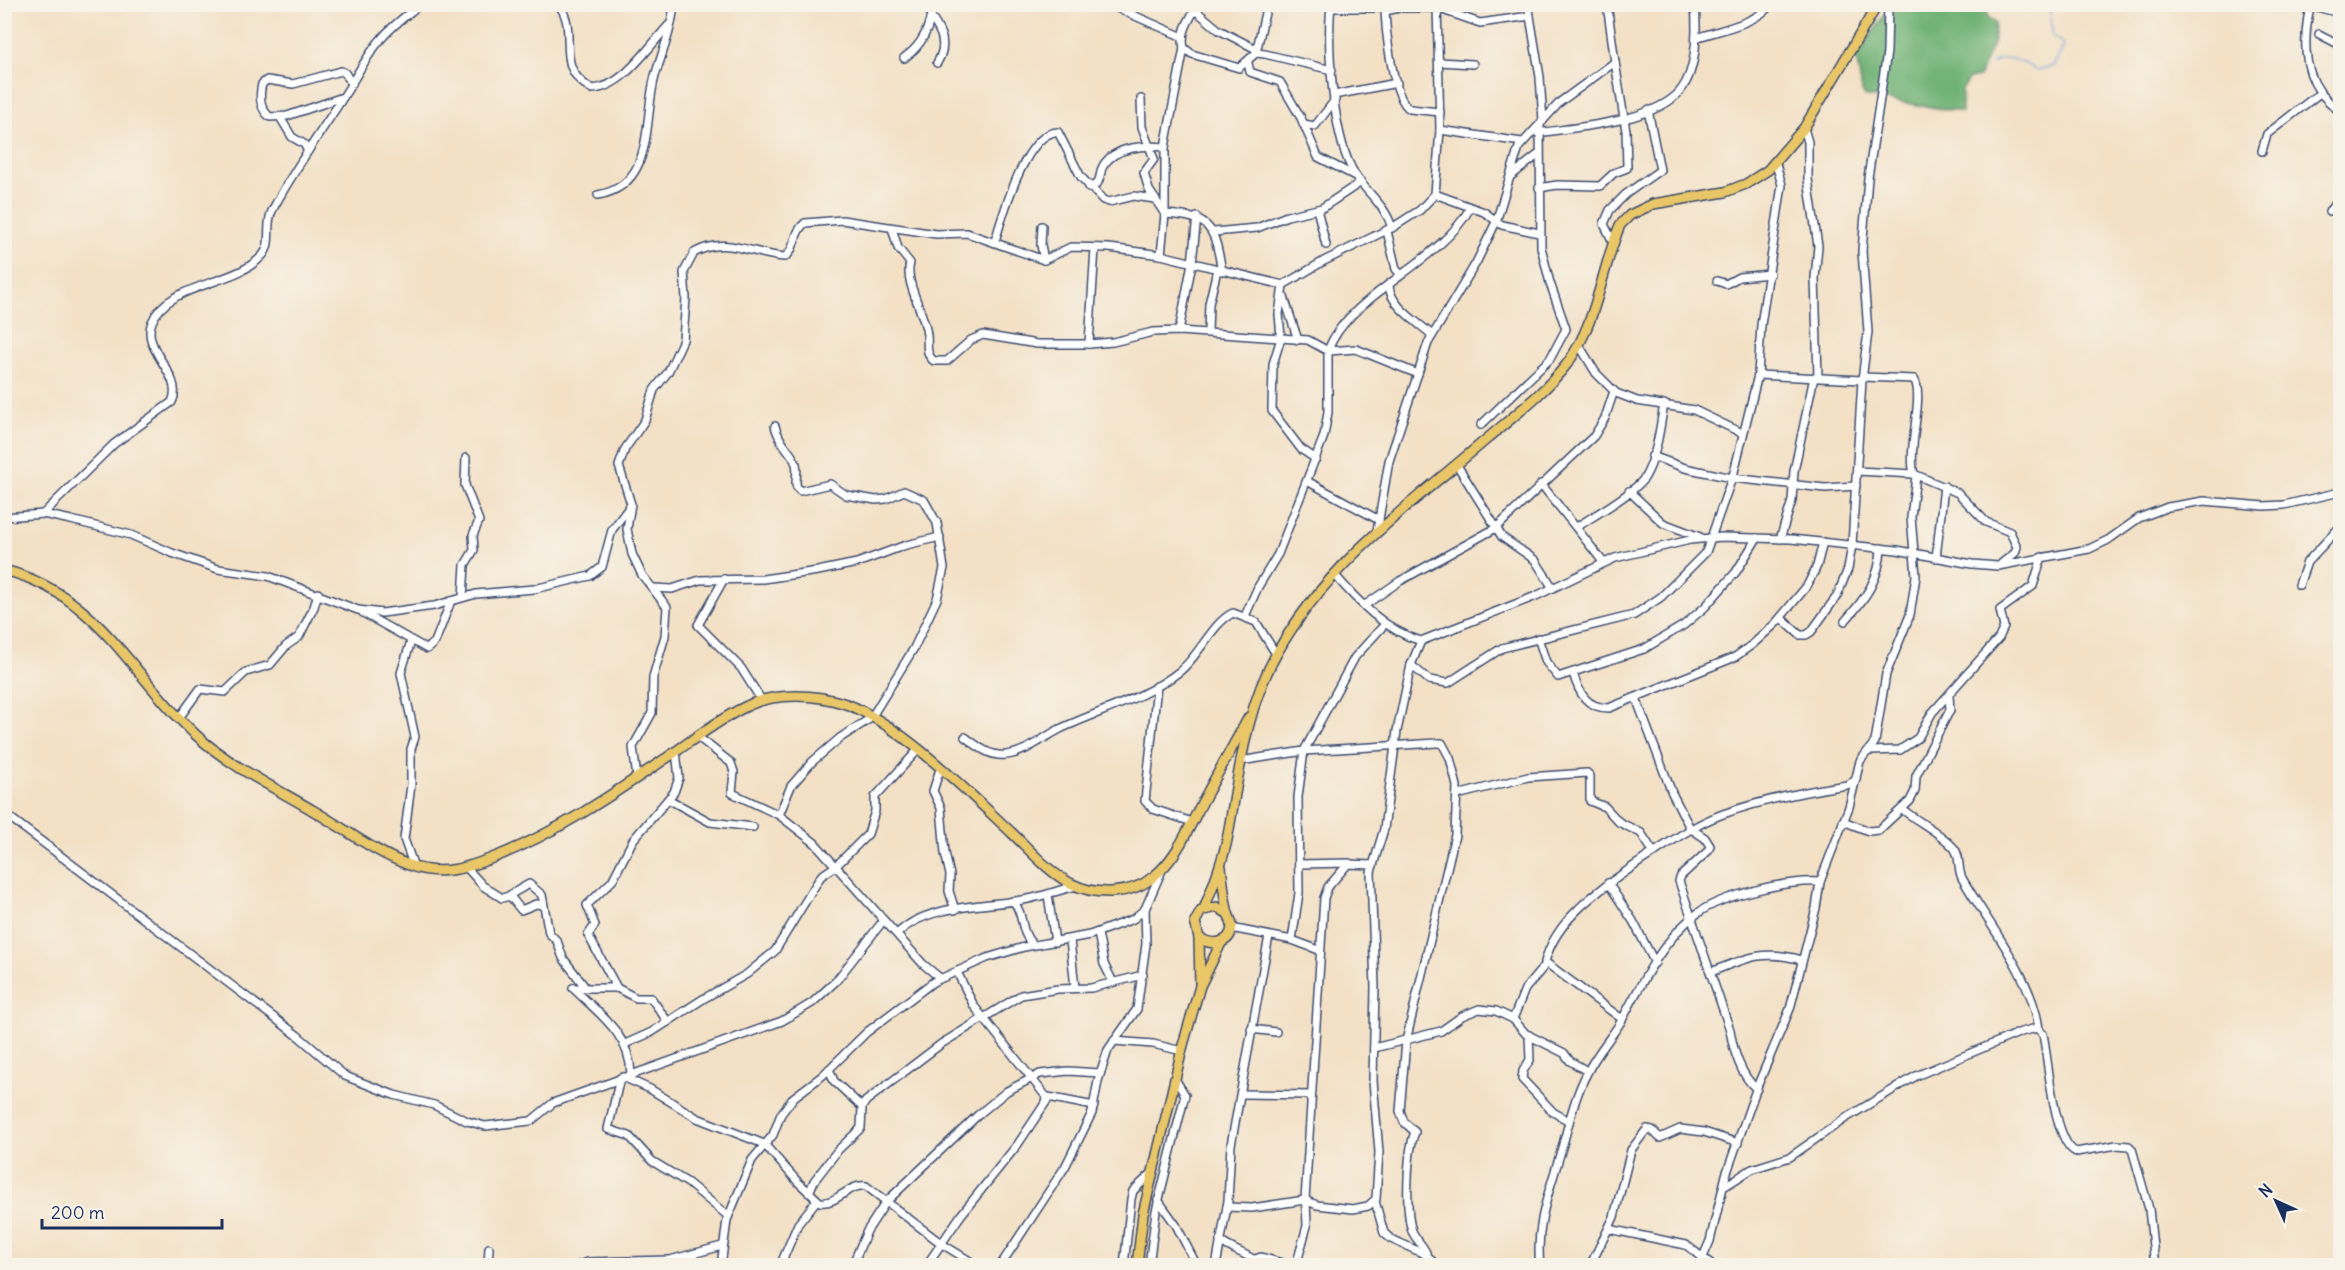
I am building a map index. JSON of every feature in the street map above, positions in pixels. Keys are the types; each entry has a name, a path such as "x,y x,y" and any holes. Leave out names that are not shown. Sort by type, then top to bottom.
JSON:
{"main road":[{"path":"4,570 48,585 71,600 112,640 179,718 201,740 223,756 373,847 414,867 438,872 466,867 541,838 584,815 698,736 749,704 796,695 845,704 872,718 940,769 1061,877 1078,886 1108,891 1132,888 1151,879 1163,868 1192,822 1250,717 1276,654 1334,574 1377,531 1546,387 1580,345 1604,277 1612,242 1620,225 1641,209 1661,201 1725,192 1746,184 1776,164 1804,128 1878,4"},
{"path":"1200,986 1199,938 1195,922 1204,909 1220,866 1250,717"},
{"path":"1137,1266 1143,1214 1152,1173 1200,986 1222,942 1232,928 1227,913 1220,866"},
{"path":"1204,909 1216,907 1227,913"},
{"path":"1199,938 1209,944 1222,942"}],"street":[{"path":"43,514 114,444 172,402 174,390 150,338 151,323 164,305 175,297 234,274 261,257 268,244 271,215 308,151 382,38 420,4"},
{"path":"471,4 478,7 492,4"},
{"path":"558,4 566,17 570,64 579,80 592,89 609,85 620,76 671,23"},
{"path":"597,195 610,193 626,183 641,159 656,76 675,4"},
{"path":"904,58 923,39 932,17 932,4"},
{"path":"1108,4 1183,37"},
{"path":"1184,48 1192,54 1237,68 1248,63 1256,51 1267,4"},
{"path":"1481,425 1550,358 1565,333 1564,319 1545,268 1539,233 1540,78 1528,4"},
{"path":"1539,188 1557,185 1600,186 1614,173 1626,169 1624,118 1607,4"},
{"path":"1539,128 1624,118 1672,99 1682,89 1688,75 1696,38 1695,4"},
{"path":"1696,38 1740,24 1766,11 1771,4"},
{"path":"1781,618 1800,635 1811,632 1837,596 1848,569 1852,545 1862,379 1869,313 1862,250 1868,178 1887,52 1888,4"},
{"path":"2340,13 2307,5 2306,27 2306,57 2320,93 2340,112"},
{"path":"1355,176 1341,140 1335,98 1331,6 1399,8 1437,6 1480,23 1530,16"},
{"path":"637,778 633,747 637,736 651,719 653,672 667,625 666,603 642,576 632,554 627,529 631,504 620,474 621,458 645,420 654,390 668,372 683,340 686,298 684,272 694,253 708,247 732,245 785,257 789,254 800,227 815,221 842,220 936,234 967,233 1044,260 1071,248 1095,248 1161,255 1282,287 1324,261 1390,229 1420,210 1435,194 1440,130 1437,6"},
{"path":"1161,255 1165,214 1165,147 1184,48 1183,37 1196,7 1219,30 1256,51 1332,70"},
{"path":"1385,8 1397,83 1405,106 1440,112"},
{"path":"932,17 943,38 942,55 937,63"},
{"path":"2319,34 2340,45"},
{"path":"1439,62 1473,64"},
{"path":"1377,531 1386,473 1432,335 1476,263 1496,222 1522,142 1539,128 1560,102 1615,62"},
{"path":"1248,63 1250,72 1280,82 1321,160 1355,176 1386,212 1396,269 1401,275"},
{"path":"343,97 280,117 270,117 263,107 261,90 267,80 293,84 341,71 352,84"},
{"path":"1303,124 1315,126 1320,123 1335,98 1397,83"},
{"path":"2262,151 2268,134 2320,93"},
{"path":"1141,99 1142,127 1154,159 1143,177 1155,200 1165,214 1197,218 1214,232 1219,270 1210,297 1208,331"},
{"path":"1612,242 1604,224 1610,210 1635,186 1660,170 1648,110"},
{"path":"280,117 292,137 304,144 308,151"},
{"path":"1780,539 1792,501 1792,483 1816,377 1815,278 1818,246 1808,185 1808,142 1804,128"},
{"path":"1440,130 1522,142"},
{"path":"995,241 1028,156 1043,137 1051,132 1058,132 1089,188 1109,202 1134,196 1155,200"},
{"path":"1089,188 1097,184 1102,167 1113,156 1125,150 1150,146 1165,147"},
{"path":"1511,176 1539,154"},
{"path":"1411,665 1429,680 1449,683 1497,650 1640,612 1661,597 1702,557 1712,537 1732,478 1758,375 1761,325 1782,185 1776,164"},
{"path":"1214,232 1257,228 1287,216 1329,206 1361,182"},
{"path":"1435,194 1484,212 1496,222 1539,233"},
{"path":"2329,211 2340,199"},
{"path":"1245,616 1258,587 1278,554 1293,511 1316,459 1328,421 1328,351 1347,322 1368,301 1443,243 1470,208"},
{"path":"1317,209 1326,245"},
{"path":"1179,331 1192,263 1197,218"},
{"path":"1042,226 1041,245 1044,260"},
{"path":"892,228 898,248 910,263 908,275 925,323 928,354 934,361 947,361 971,340 982,335 1037,344 1089,344 1113,342 1153,332 1208,331 1298,339 1314,342 1328,351 1356,349 1418,374"},
{"path":"1089,344 1095,248"},
{"path":"1717,281 1726,284 1739,277 1770,274"},
{"path":"1389,286 1390,294 1398,305 1432,335"},
{"path":"1282,287 1279,314 1281,338 1273,364 1272,413 1301,449 1316,459"},
{"path":"1282,287 1286,310 1298,339"},
{"path":"1580,345 1596,373 1614,392 1637,401 1694,410 1742,433"},
{"path":"1701,1263 1738,1143 1757,1089 1790,1009 1820,892 1820,882 1844,821 1860,761 1870,751 1881,716 1886,674 1910,615 1916,576 1911,517 1915,475 1912,450 1918,394 1916,382 1909,377 1862,379 1758,375"},
{"path":"1365,605 1400,581 1496,528 1594,436 1605,418 1614,392"},
{"path":"1577,527 1643,480 1652,456 1664,404"},
{"path":"775,426 779,442 796,465 797,489 804,491 830,484 846,495 876,500 909,491 924,500 929,506 940,537 944,578 937,599 914,648 872,718 840,738 812,762 791,786 779,815"},
{"path":"1652,456 1685,468 1732,478 1826,488 1856,486"},
{"path":"463,597 465,565 474,550 473,535 478,521 466,490 466,458"},
{"path":"1457,465 1496,528 1508,543 1535,560 1553,588"},
{"path":"1857,471 1915,475 1944,486 1964,497 1988,523 2004,528 2014,537 2017,548 2015,553 1998,566"},
{"path":"1307,481 1379,520"},
{"path":"1541,484 1577,527 1590,549 1603,562"},
{"path":"1936,558 1939,509 1944,486"},
{"path":"1629,491 1663,523 1702,538"},
{"path":"1427,1255 1384,1233 1375,1201 1379,1152 1373,1081 1375,935 1370,892 1372,865 1384,829 1395,747 1411,665 1421,641 1553,588 1603,562 1646,549 1702,538 1757,538 1823,542 1881,548 1998,566 2089,549 2108,540 2139,518 2168,507 2204,501 2264,506 2284,505 2340,492"},
{"path":"358,610 382,613 417,610 463,597 534,589 590,576 602,567 612,530 631,504"},
{"path":"4,517 43,514 130,535 218,569 268,576 358,610 427,649 433,645 452,601"},
{"path":"2299,585 2307,562 2340,527"},
{"path":"653,588 672,589 700,580 764,579 857,563 906,545 940,537"},
{"path":"1538,638 1546,662 1556,677 1644,649 1684,625 1705,607 1736,572 1757,538"},
{"path":"1573,673 1581,694 1594,705 1609,708 1735,657 1781,618 1807,586 1817,566 1823,542"},
{"path":"1845,621 1874,583 1881,562 1881,548"},
{"path":"1870,751 1894,751 1908,747 1922,735 1932,713 1999,638 2004,627 2000,610 2003,605 2033,585 2042,557"},
{"path":"1334,574 1354,597 1385,624 1421,641"},
{"path":"724,579 698,625 741,668 762,701"},
{"path":"179,718 200,689 225,692 246,672 267,667 276,660 286,646 302,633 315,607 318,593"},
{"path":"966,737 991,754 1013,754 1060,729 1157,686 1185,667 1226,617 1233,613 1256,622 1276,654"},
{"path":"1292,940 1298,901 1298,797 1304,751 1355,657 1385,624"},
{"path":"411,641 401,673 415,736 404,840 414,867"},
{"path":"1157,686 1146,804 1153,809 1192,822"},
{"path":"1844,821 1860,829 1875,831 1885,827 1902,809 1913,795 1916,776 1950,710 1949,696"},
{"path":"1636,698 1658,751 1665,777 1690,828 1706,838 1710,847 1679,878 1745,1077 1757,1089"},
{"path":"698,736 731,764 734,772 732,793 779,815 815,843 923,964 940,978"},
{"path":"1240,761 1304,751 1442,744 1450,758 1457,795 1452,853 1406,1039 1400,1111 1404,1122 1415,1132 1408,1154 1412,1231 1432,1261 1430,1266"},
{"path":"617,988 588,935 595,925 587,905 612,881 633,840 678,785 676,751"},
{"path":"625,1044 668,1022 747,974 775,951 821,876 836,866 868,834 875,811 874,799 917,751"},
{"path":"940,769 933,791 941,808 945,853 950,875 949,891 955,909"},
{"path":"1457,795 1528,777 1587,773 1590,776 1590,801 1605,807 1619,822 1641,833 1654,853"},
{"path":"1513,1019 1525,989 1546,964 1548,952 1558,935 1589,898 1608,883 1690,828 1740,808 1787,796 1847,785 1856,780"},
{"path":"668,799 710,822 753,827"},
{"path":"1902,809 1936,832 1958,853 1960,873 2018,969 2037,1014 2039,1029 2043,1034 2055,1108 2069,1147 2076,1152 2116,1144 2129,1146 2132,1149 2149,1209 2156,1266"},
{"path":"4,813 297,1035 332,1067 365,1085 434,1105 473,1123 492,1126 531,1121 552,1103 758,1031 801,1011 836,981 884,921"},
{"path":"1255,1259 1261,1257 1294,1266 1307,1226 1312,1059 1318,1019 1319,950 1325,893 1349,863"},
{"path":"1299,864 1372,865"},
{"path":"466,867 484,887 502,898 529,884 542,895 549,933 557,940 563,958 585,987"},
{"path":"1000,1266 1065,1167 1094,1106 1100,1073 1114,1041 1137,1009 1146,944 1145,909 1163,868"},
{"path":"1540,1266 1540,1217 1569,1121 1587,1071 1622,1019 1654,963 1691,918 1713,904 1752,891 1820,882"},
{"path":"1608,883 1633,921 1654,963"},
{"path":"897,934 908,924 924,916 1048,895 1078,886"},
{"path":"1048,895 1055,942"},
{"path":"508,896 523,910 534,905 543,905"},
{"path":"1013,901 1021,914 1024,934 1033,945"},
{"path":"721,1266 728,1216 744,1185 752,1160 773,1135 781,1114 794,1097 829,1069 867,1032 920,990 977,961 1033,945 1070,940 1098,933 1128,922 1145,909"},
{"path":"1232,928 1292,940 1319,950"},
{"path":"1098,933 1104,964 1113,982"},
{"path":"1216,1266 1227,1207 1231,1145 1269,936"},
{"path":"1070,940 1074,988"},
{"path":"1711,972 1754,955 1802,960"},
{"path":"1546,964 1622,1019"},
{"path":"957,972 966,991 984,1018 1048,1097 1094,1106"},
{"path":"809,1193 814,1181 838,1150 861,1128 862,1107 941,1044 1022,995 1091,988 1143,975"},
{"path":"668,1022 654,1000 636,998 617,988 573,988 616,1029 625,1044 625,1077 608,1129 629,1136 652,1161 688,1184 728,1216"},
{"path":"1374,1048 1441,1031 1462,1016 1479,1009 1496,1011 1513,1019 1528,1035 1564,1053 1570,1061 1587,1071"},
{"path":"1723,1188 1752,1169 1790,1157 1869,1103 1916,1076 2021,1032 2034,1028 2039,1029"},
{"path":"1251,1029 1276,1032"},
{"path":"1528,1035 1530,1060 1523,1071 1522,1080 1550,1110 1569,1121"},
{"path":"1114,1041 1153,1044 1182,1051"},
{"path":"829,1069 834,1082 862,1107"},
{"path":"852,1266 867,1231 886,1202 978,1115 1007,1091 1033,1077 1068,1071 1100,1073"},
{"path":"625,1077 650,1089 697,1118 764,1144 817,1200 826,1203 861,1185 942,1244 978,1266"},
{"path":"1149,1266 1158,1200 1185,1095 1175,1079"},
{"path":"1242,1094 1311,1095"},
{"path":"926,1266 1018,1144 1046,1105 1048,1097"},
{"path":"1590,1266 1609,1229 1631,1150 1647,1129 1652,1130 1660,1138 1680,1129 1701,1132 1738,1143"},
{"path":"1124,1266 1133,1191 1152,1173"},
{"path":"780,1266 798,1224 817,1200"},
{"path":"1158,1200 1176,1225 1197,1266"},
{"path":"1227,1207 1252,1208 1306,1200 1317,1205 1346,1209 1363,1208 1375,1201"},
{"path":"1609,1229 1680,1243 1690,1247 1701,1263 1714,1266"},
{"path":"1220,1241 1255,1259 1262,1266"},
{"path":"576,1266 588,1262 670,1263 722,1246"},
{"path":"488,1266 489,1248"}],"green space":[{"path":"1891,5 1988,5 1987,16 1995,22 1994,41 1979,77 1969,79 1962,90 1962,112 1863,96 1856,57"}],"waterway":[{"path":"1993,63 2010,59 2036,70 2053,66 2061,53 2063,44 2052,35 2051,14 2043,4"}]}
